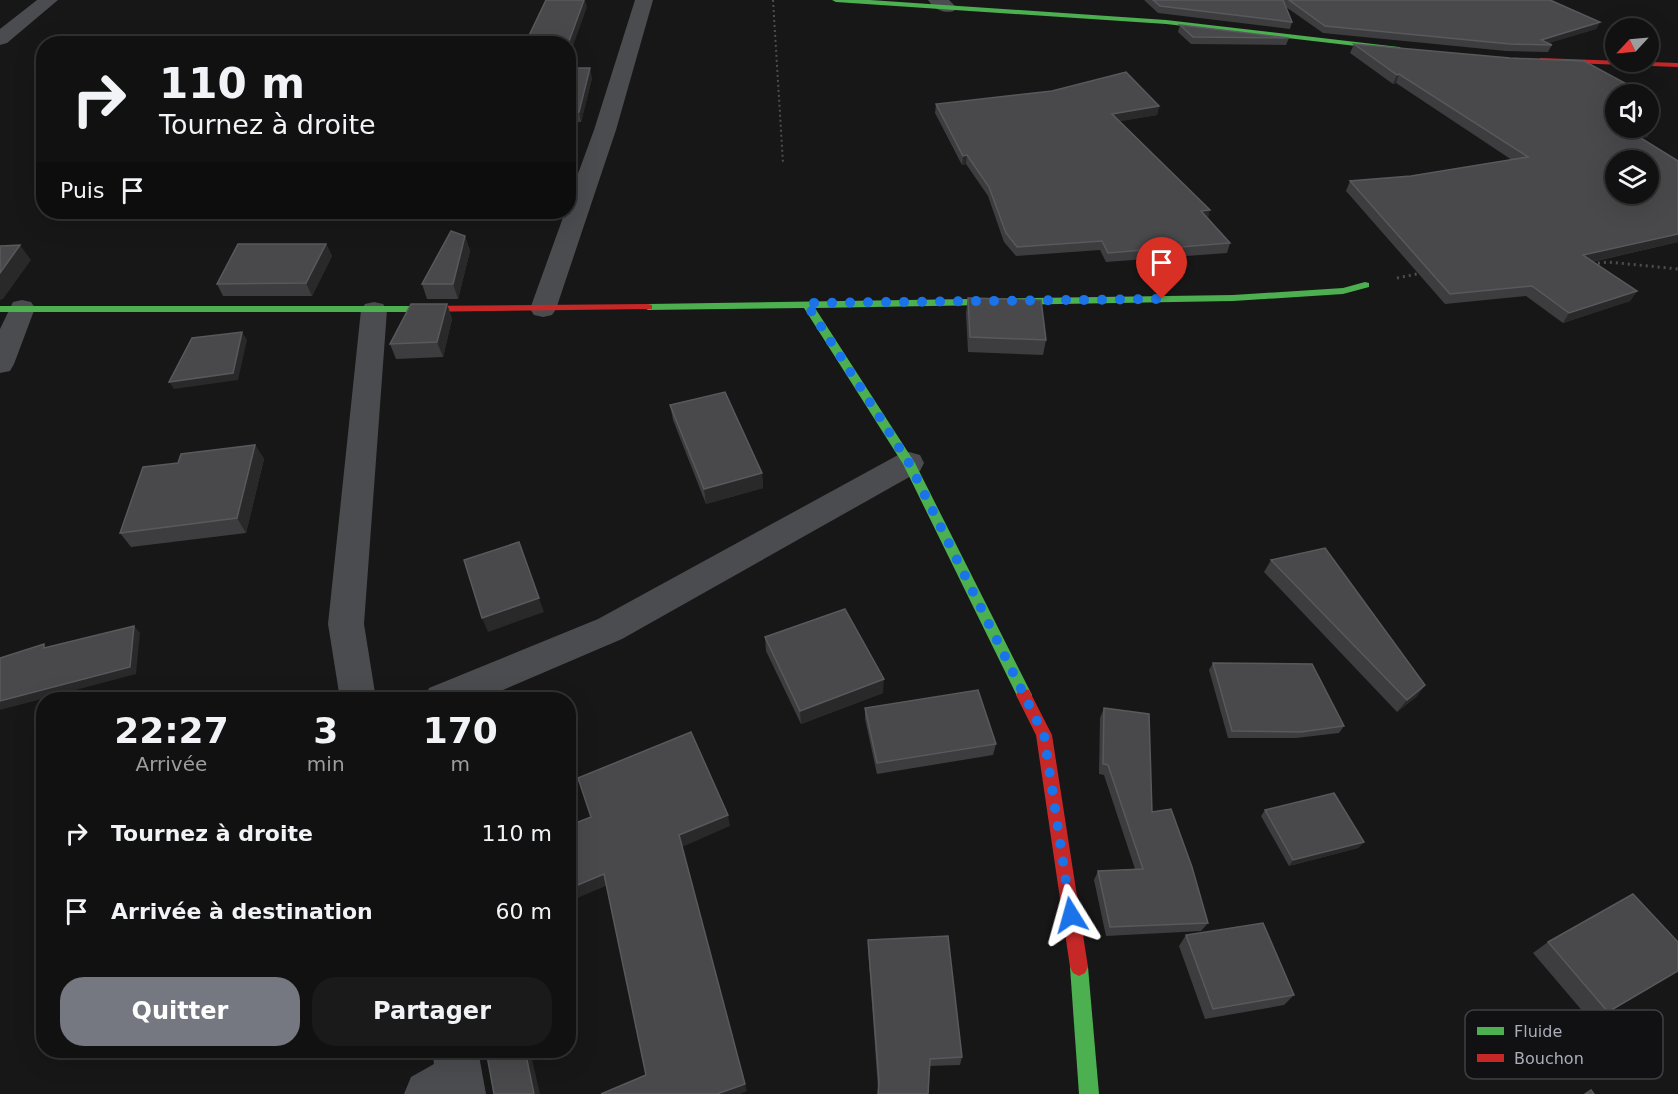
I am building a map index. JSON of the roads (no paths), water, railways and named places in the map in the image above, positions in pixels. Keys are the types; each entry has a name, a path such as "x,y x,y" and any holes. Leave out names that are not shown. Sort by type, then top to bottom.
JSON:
{"street":[{"path":"0,39 50,0"},
{"path":"576,214 605,130 644,0"},
{"path":"836,0 942,4 1166,22 1412,51"},
{"path":"1530,60 1678,65"},
{"path":"543,309 574,219"},
{"path":"0,364 11,308 543,309 806,303 1233,298 1343,291 1365,285"},
{"path":"806,303 909,463 1044,735 1081,982 1089,1094"},
{"path":"357,692 346,624 374,310"},
{"path":"459,692 610,629 909,463"}]}
